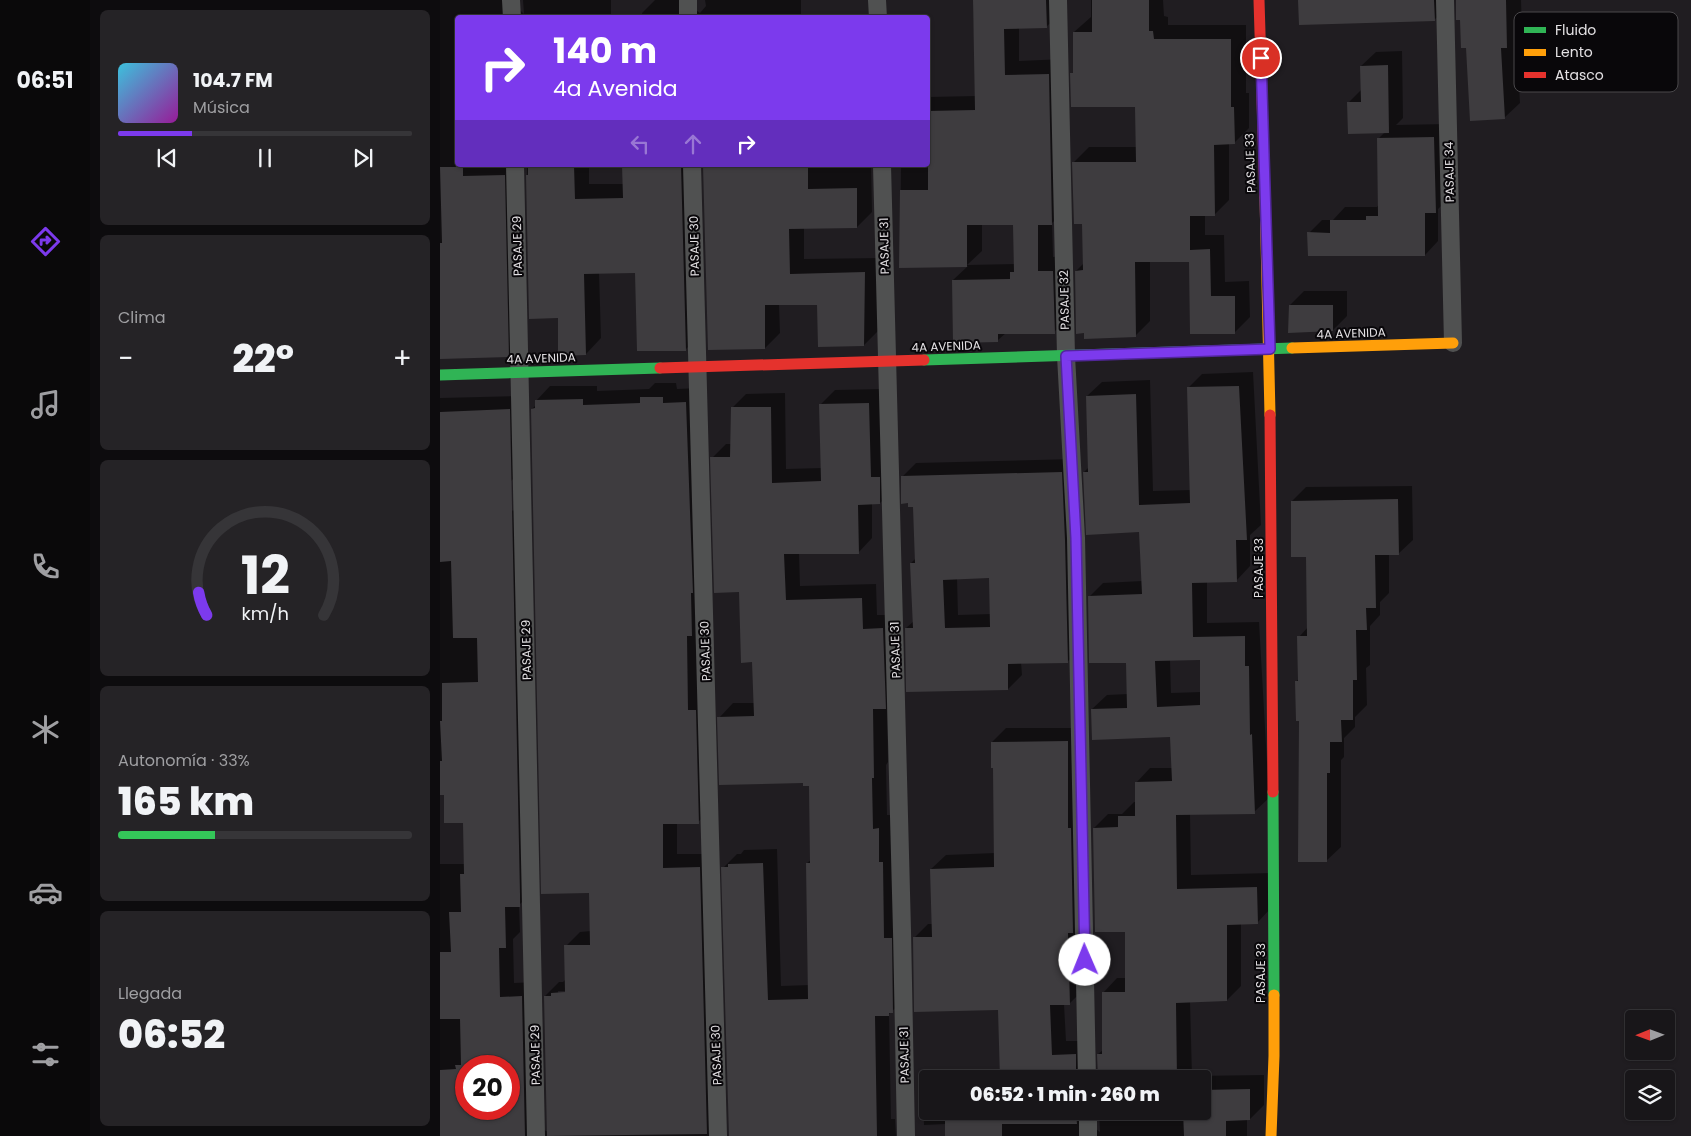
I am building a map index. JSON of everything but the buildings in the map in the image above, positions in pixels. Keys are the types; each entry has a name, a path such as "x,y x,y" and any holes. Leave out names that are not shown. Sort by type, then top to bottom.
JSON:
{"street":[{"name":"PASAJE 33","path":"1259,0 1270,349 1274,1056 1271,1136"},
{"name":"4A AVENIDA","path":"440,375 1453,343"}],"lane":[{"path":"511,0 512,15"},
{"path":"688,0 688,15"},
{"path":"878,0 878,15"},
{"name":"PASAJE 32","path":"1058,0 1066,356 1076,538 1087,1070"},
{"name":"PASAJE 34","path":"1445,0 1453,343"},
{"name":"PASAJE 29","path":"515,167 536,1136"},
{"name":"PASAJE 30","path":"692,167 718,1136"},
{"name":"PASAJE 31","path":"882,167 906,1136"},
{"path":"1088,1120 1088,1136"}],"traffic: fast":[{"path":"924,360 1292,348"},
{"path":"440,375 660,368"},
{"path":"1273,792 1274,995"}],"traffic: slow":[{"path":"1265,197 1270,415"},
{"path":"1292,348 1453,343"},
{"path":"1271,1136 1274,995"}],"traffic: jam":[{"path":"1259,0 1265,197"},
{"path":"660,368 924,360"},
{"path":"1270,415 1273,792"}],"route":[{"path":"1085,960 1076,538 1066,356 1270,349 1261,58"}]}
